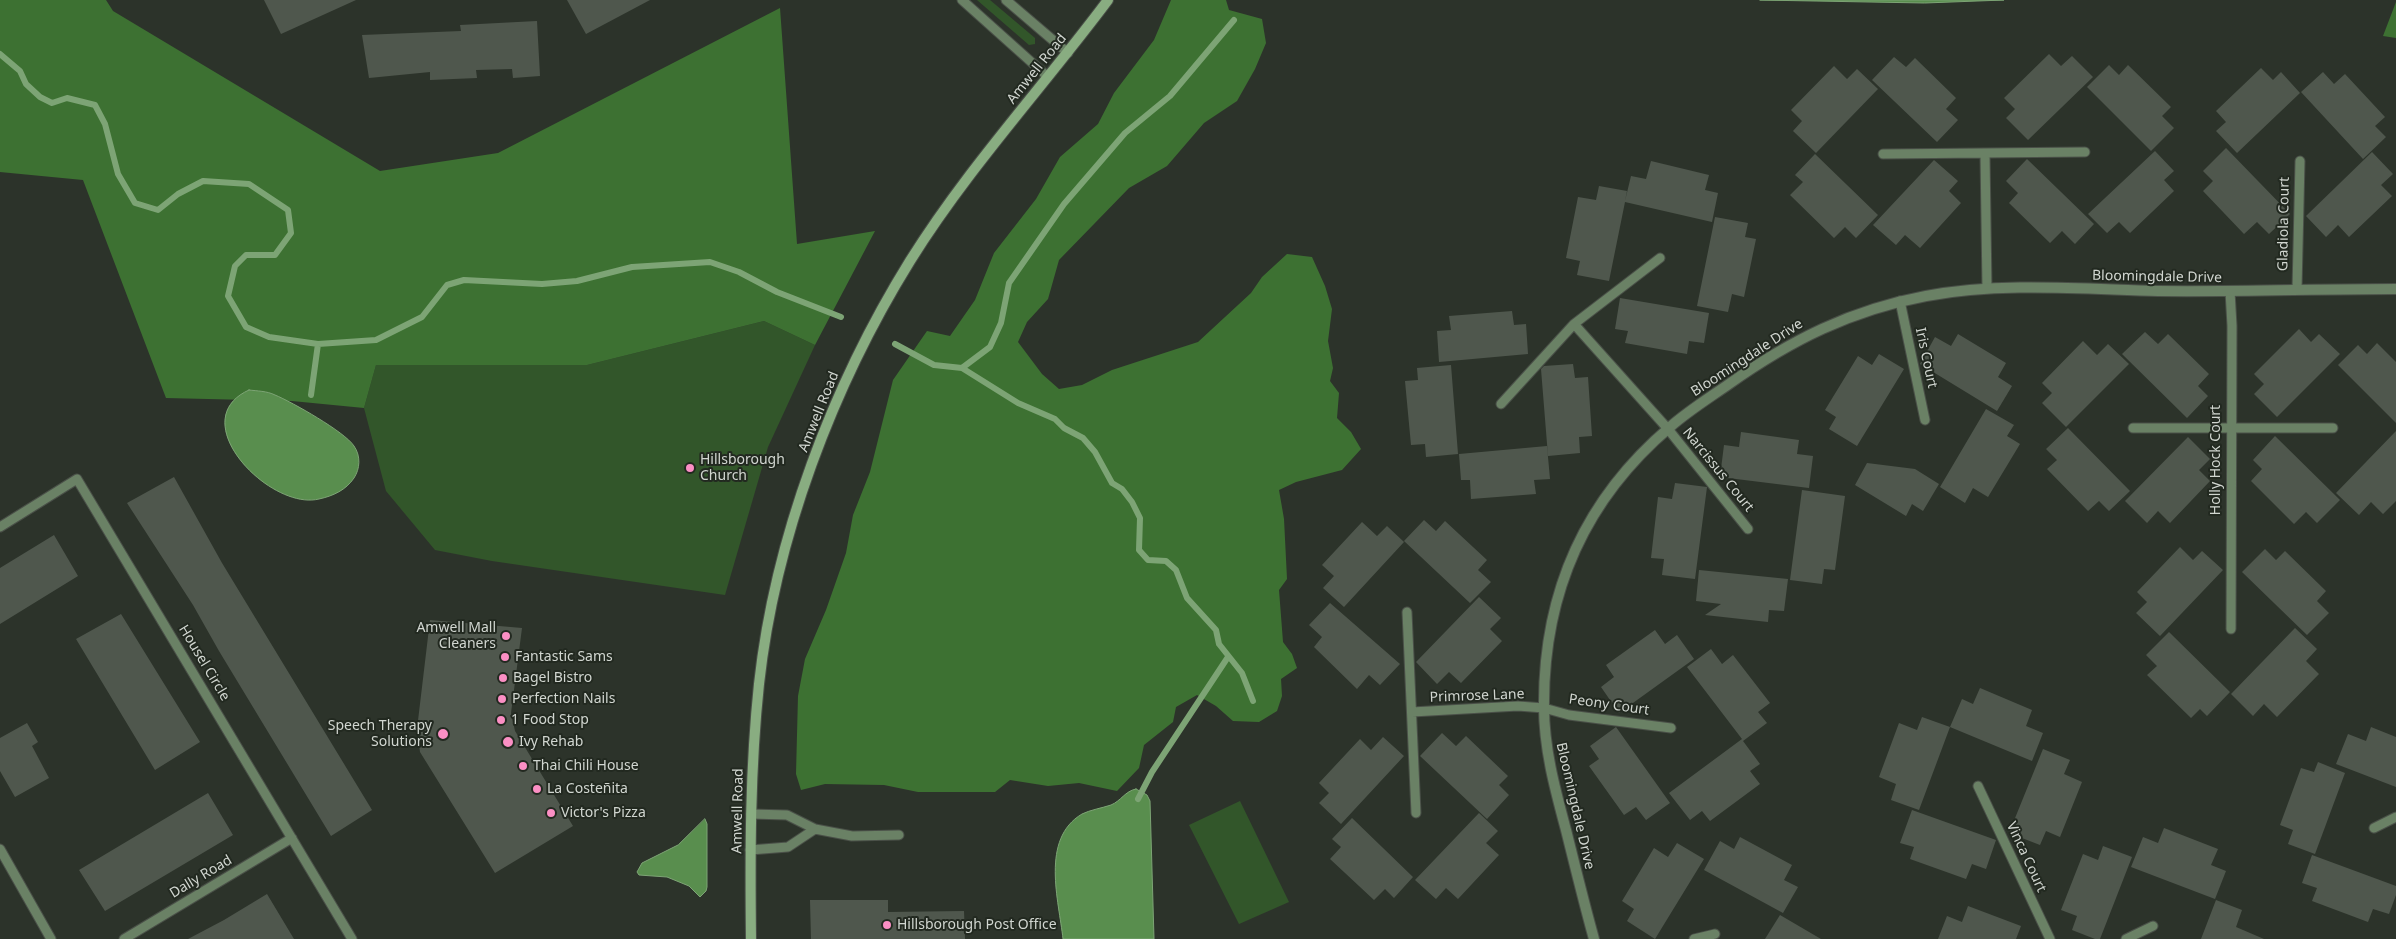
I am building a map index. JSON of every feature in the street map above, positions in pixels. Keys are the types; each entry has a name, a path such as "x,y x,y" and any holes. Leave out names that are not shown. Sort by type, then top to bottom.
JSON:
{"main road":[{"name":"Amwell Road","path":"751,939 750,814 757,710 766,639 783,559 807,480 826,428 852,366 910,260 952,198 1108,0"}],"street":[{"name":"Bloomingdale Drive","path":"1594,939 1546,754 1544,708 1545,655 1552,613 1565,573 1581,539 1605,499 1633,464 1668,429 1744,373 1788,345 1826,325 1900,301 1987,288 2230,291 2296,289 2396,290"}],"lane":[{"path":"962,0 1048,77"},
{"path":"1006,0 1068,53"},
{"path":"1883,154 2086,152"},
{"path":"1986,154 1987,288"},
{"name":"Gladiola Court","path":"2296,289 2300,161"},
{"path":"1501,404 1574,324 1660,258"},
{"name":"Holly Hock Court","path":"2230,291 2232,326 2231,629"},
{"name":"Iris Court","path":"1900,301 1925,420"},
{"name":"Narcissus Court","path":"1574,324 1668,429 1748,529"},
{"path":"2133,428 2333,428"},
{"name":"Housel Circle","path":"0,527 77,479 352,939"},
{"path":"1407,612 1416,813"},
{"name":"Primrose Lane","path":"1412,712 1516,706 1544,708"},
{"name":"Peony Court","path":"1544,708 1569,715 1672,728"},
{"name":"Vinca Court","path":"1978,786 2050,939"},
{"path":"750,814 787,815 815,829 852,836 898,835"},
{"path":"2374,828 2396,817"},
{"path":"750,850 788,847 815,829"},
{"name":"Dally Road","path":"124,939 292,838"},
{"path":"0,849 51,939"},
{"path":"2126,939 2153,926"},
{"path":"1694,939 1715,934"}],"shaded area":[{"path":"0,0 106,0 113,11 380,171 498,153 780,8 797,244 875,231 815,345 764,321 587,365 376,365 364,408 292,401 166,398 83,180 0,172"},
{"path":"977,0 990,0 1035,38 1035,44 1029,45"},
{"path":"1171,0 1226,0 1229,10 1262,19 1266,43 1255,69 1237,101 1204,123 1167,166 1129,188 1059,260 1048,299 1027,322 1018,342 1042,374 1059,389 1082,385 1112,370 1198,342 1251,293 1262,277 1287,254 1312,257 1325,286 1332,309 1328,341 1333,368 1330,381 1339,393 1337,418 1351,432 1361,449 1342,470 1296,482 1279,490 1284,519 1287,579 1279,590 1283,642 1292,654 1297,668 1281,679 1282,696 1277,711 1259,722 1233,721 1216,706 1197,695 1176,707 1173,722 1144,745 1139,768 1117,791 1079,783 1048,786 1010,780 995,792 918,792 884,785 825,784 801,790 796,774 798,696 805,659 826,610 846,553 853,515 870,472 893,380 927,331 950,336 975,300 994,253 1036,199 1060,157 1098,124 1114,93 1154,40"},
{"path":"1760,0 2004,0 1925,3"},
{"path":"2396,2 2396,38 2383,36"},
{"path":"764,321 815,345 768,447 725,595 492,561 435,550 386,491 364,408 376,365 587,365"},
{"path":"249,390 262,391 283,399 318,418 349,440 358,454 359,462 356,474 351,482 339,492 329,496 319,499 299,499 278,491 258,478 240,460 229,441 225,421 231,404"},
{"path":"1136,789 1147,795 1150,801 1154,939 1063,939 1055,872 1056,855 1061,839 1069,825 1082,814 1111,805"},
{"path":"1240,801 1289,902 1239,924 1189,825"},
{"path":"705,819 707,824 707,887 700,897 689,886 667,877 639,875 637,872 642,863 678,845"}],"building":[{"path":"264,0 356,0 281,34"},
{"path":"567,0 650,0 586,34"},
{"path":"537,21 540,76 513,78 512,69 476,70 477,78 430,80 430,72 369,78 362,35 461,31 460,25"},
{"path":"2049,54 2061,66 2072,56 2093,77 2028,140 2006,118 2015,109 2004,98"},
{"path":"1894,57 1906,67 1915,58 1956,98 1946,109 1958,120 1937,142 1872,80"},
{"path":"2109,65 2119,75 2128,65 2171,107 2162,116 2174,128 2151,151 2087,87"},
{"path":"1834,66 1847,79 1857,69 1878,89 1816,153 1793,131 1802,121 1791,110"},
{"path":"2261,68 2273,80 2281,72 2300,93 2237,153 2216,131 2226,122 2216,111"},
{"path":"2323,72 2334,84 2345,74 2385,117 2375,126 2386,137 2363,159 2301,92"},
{"path":"2226,148 2290,214 2269,234 2257,222 2244,234 2203,191 2213,181 2203,171"},
{"path":"2155,151 2174,171 2164,180 2174,191 2130,233 2119,222 2107,233 2088,214"},
{"path":"2372,152 2393,174 2381,185 2392,196 2349,237 2338,225 2326,237 2306,216"},
{"path":"1815,154 1878,215 1856,238 1845,227 1834,238 1790,195 1803,182 1795,175"},
{"path":"2027,159 2094,224 2075,244 2062,231 2050,243 2009,203 2018,193 2006,181"},
{"path":"1934,160 1958,181 1949,191 1961,203 1920,248 1905,235 1896,245 1873,225"},
{"path":"1651,161 1709,175 1705,190 1718,193 1712,222 1625,202 1609,281 1577,275 1580,261 1566,258 1578,197 1596,200 1599,186 1627,191 1625,201 1631,176 1646,179"},
{"path":"1715,217 1748,223 1745,237 1756,239 1744,297 1732,294 1728,312 1697,306"},
{"path":"1620,298 1709,313 1704,343 1689,341 1687,354 1625,343 1628,331 1615,329"},
{"path":"1512,311 1514,325 1526,324 1528,354 1439,362 1437,331 1451,330 1449,316"},
{"path":"2299,329 2311,342 2319,334 2340,354 2277,417 2254,394 2264,384 2254,374"},
{"path":"2145,332 2158,344 2168,334 2209,374 2198,386 2208,396 2187,418 2122,354"},
{"path":"1958,334 2006,363 1998,377 2012,386 1997,411 1920,364 1935,337 1951,346"},
{"path":"2083,341 2097,355 2108,344 2129,364 2066,427 2042,403 2052,393 2042,383"},
{"path":"2377,343 2396,362 2396,423 2338,365 2358,345 2367,354"},
{"path":"1879,354 1904,369 1857,446 1829,429 1836,417 1825,410 1858,356 1872,365"},
{"path":"1573,364 1575,378 1588,377 1592,436 1579,437 1580,453 1548,456 1541,369 1544,366"},
{"path":"1451,365 1458,454 1426,457 1425,444 1411,445 1405,381 1418,380 1417,368"},
{"path":"1986,409 2014,425 2007,436 2020,444 1988,497 1973,488 1965,503 1940,487"},
{"path":"2068,428 2130,491 2109,511 2099,501 2088,511 2047,469 2057,460 2046,449"},
{"path":"2396,431 2396,501 2383,514 2371,502 2359,515 2336,493"},
{"path":"1741,432 1799,440 1797,454 1813,456 1809,488 1720,477 1724,445 1739,447"},
{"path":"2275,436 2340,500 2317,523 2306,512 2294,524 2251,481 2262,469 2253,460"},
{"path":"2188,437 2210,459 2199,470 2210,481 2170,523 2158,511 2147,523 2125,501"},
{"path":"1547,446 1550,479 1534,480 1536,494 1471,499 1470,480 1461,480 1459,454"},
{"path":"1867,463 1915,469 1939,484 1923,511 1912,504 1906,516 1855,485"},
{"path":"174,477 222,563 372,810 331,836 193,605 127,503"},
{"path":"1675,483 1707,487 1695,579 1662,575 1664,559 1651,558 1658,497 1672,499"},
{"path":"1802,490 1845,496 1835,570 1824,569 1822,584 1790,580"},
{"path":"1424,520 1436,531 1445,521 1487,560 1478,570 1491,582 1470,603 1404,541"},
{"path":"1362,522 1377,536 1387,526 1404,542 1344,607 1323,588 1334,576 1322,565"},
{"path":"54,535 78,576 0,624 0,568"},
{"path":"2180,547 2193,560 2202,551 2223,570 2160,636 2136,613 2147,602 2137,592"},
{"path":"2265,549 2276,560 2285,551 2326,591 2317,601 2329,613 2307,635 2242,572"},
{"path":"1699,570 1788,579 1784,611 1769,610 1768,622 1705,615 1721,604 1696,601"},
{"path":"1479,597 1501,618 1490,629 1502,641 1461,683 1449,672 1437,684 1416,662"},
{"path":"1330,603 1400,664 1380,685 1369,675 1357,689 1314,647 1322,637 1309,625"},
{"path":"121,614 200,742 155,770 76,639"},
{"path":"430,620 522,628 511,713 515,731 573,826 495,873 420,752 417,729"},
{"path":"2295,628 2317,649 2306,661 2319,674 2277,717 2264,704 2253,716 2231,694"},
{"path":"1655,630 1665,644 1677,635 1694,659 1619,713 1601,687 1614,677 1606,665"},
{"path":"2169,632 2230,692 2207,716 2200,709 2191,718 2147,675 2157,666 2146,655"},
{"path":"1711,649 1722,664 1733,655 1770,703 1758,712 1767,723 1743,741 1760,764 1750,771 1760,784 1710,821 1702,811 1690,820 1669,793 1742,739 1687,667"},
{"path":"1980,688 2032,710 2026,726 2043,733 2032,761 1950,727 1962,699 1973,704"},
{"path":"1922,717 1950,727 1919,810 1891,800 1896,784 1879,777 1899,723 1917,730"},
{"path":"27,723 38,742 32,746 49,778 15,797 0,771 0,738"},
{"path":"1616,727 1670,803 1646,820 1636,807 1624,815 1589,766 1599,759 1590,746"},
{"path":"2371,727 2396,737 2396,787 2336,764 2348,734 2366,741"},
{"path":"1442,733 1456,746 1466,736 1508,776 1499,785 1509,795 1487,819 1420,756"},
{"path":"1383,737 1404,756 1341,824 1319,803 1329,793 1319,783 1360,739 1371,750"},
{"path":"2043,749 2070,760 2064,774 2082,782 2060,837 2046,831 2040,845 2009,833"},
{"path":"2318,762 2345,773 2315,854 2288,844 2293,830 2280,825 2301,768 2314,772"},
{"path":"208,793 233,835 105,911 79,870"},
{"path":"1912,810 1996,840 1986,869 1972,864 1966,879 1910,859 1914,847 1900,843"},
{"path":"1479,813 1498,831 1486,843 1499,855 1458,899 1446,888 1436,899 1415,880"},
{"path":"1352,818 1413,877 1394,898 1385,889 1374,900 1330,859 1341,847 1332,839"},
{"path":"2164,828 2218,849 2211,865 2226,871 2215,899 2131,867 2143,837 2158,843"},
{"path":"1740,837 1792,865 1784,880 1798,887 1783,913 1704,870 1720,841 1734,849"},
{"path":"1677,843 1704,859 1655,939 1627,921 1634,909 1622,901 1654,848 1668,857"},
{"path":"2103,846 2132,857 2100,939 2095,939 2072,930 2077,916 2061,910 2083,854 2098,860"},
{"path":"2312,855 2396,886 2396,895 2389,914 2373,909 2368,922 2312,901 2317,888 2302,883"},
{"path":"267,894 294,939 188,939 224,920"},
{"name":"Hillsborough Post Office","path":"810,900 888,900 888,912 964,911 965,939 811,939"},
{"path":"2216,900 2242,910 2236,927 2264,939 2201,939"},
{"path":"1968,906 2021,926 2016,939 1938,939 1947,916 1962,922"},
{"path":"1780,915 1821,939 1765,939"}],"waterway":[{"path":"895,344 934,365 962,368 990,347 1001,323 1009,283 1064,204 1125,133 1170,96 1234,20"},
{"path":"0,54 20,71 26,84 40,97 52,103 67,98 95,105 105,124 118,174 135,203 158,210 178,194 203,181 249,184 288,210 291,233 275,255 246,255 235,266 228,296 246,327 269,337 318,344 376,340 422,317 447,285 464,280 542,284 577,281 632,267 710,262 739,272 777,292 841,317"},
{"path":"311,395 318,344"},
{"path":"962,368 1018,403 1055,419 1064,428 1083,438 1095,452 1112,483 1122,489 1132,502 1140,518 1139,550 1148,560 1166,561 1176,570 1187,598 1216,630 1219,644 1242,673 1253,701"},
{"path":"1138,799 1152,772 1228,657"}],"place":[{"name":"Hillsborough Church","path":"690,468"},
{"name":"Amwell Mall Cleaners","path":"506,636"},
{"name":"Fantastic Sams","path":"505,657"},
{"name":"Bagel Bistro","path":"503,678"},
{"name":"Perfection Nails","path":"502,699"},
{"name":"1 Food Stop","path":"501,720"},
{"name":"Speech Therapy Solutions","path":"443,734"},
{"name":"Ivy Rehab","path":"508,742"},
{"name":"Thai Chili House","path":"523,766"},
{"name":"La Costeñita","path":"537,789"},
{"name":"Victor's Pizza","path":"551,813"},
{"name":"Hillsborough Post Office","path":"887,925"}]}
